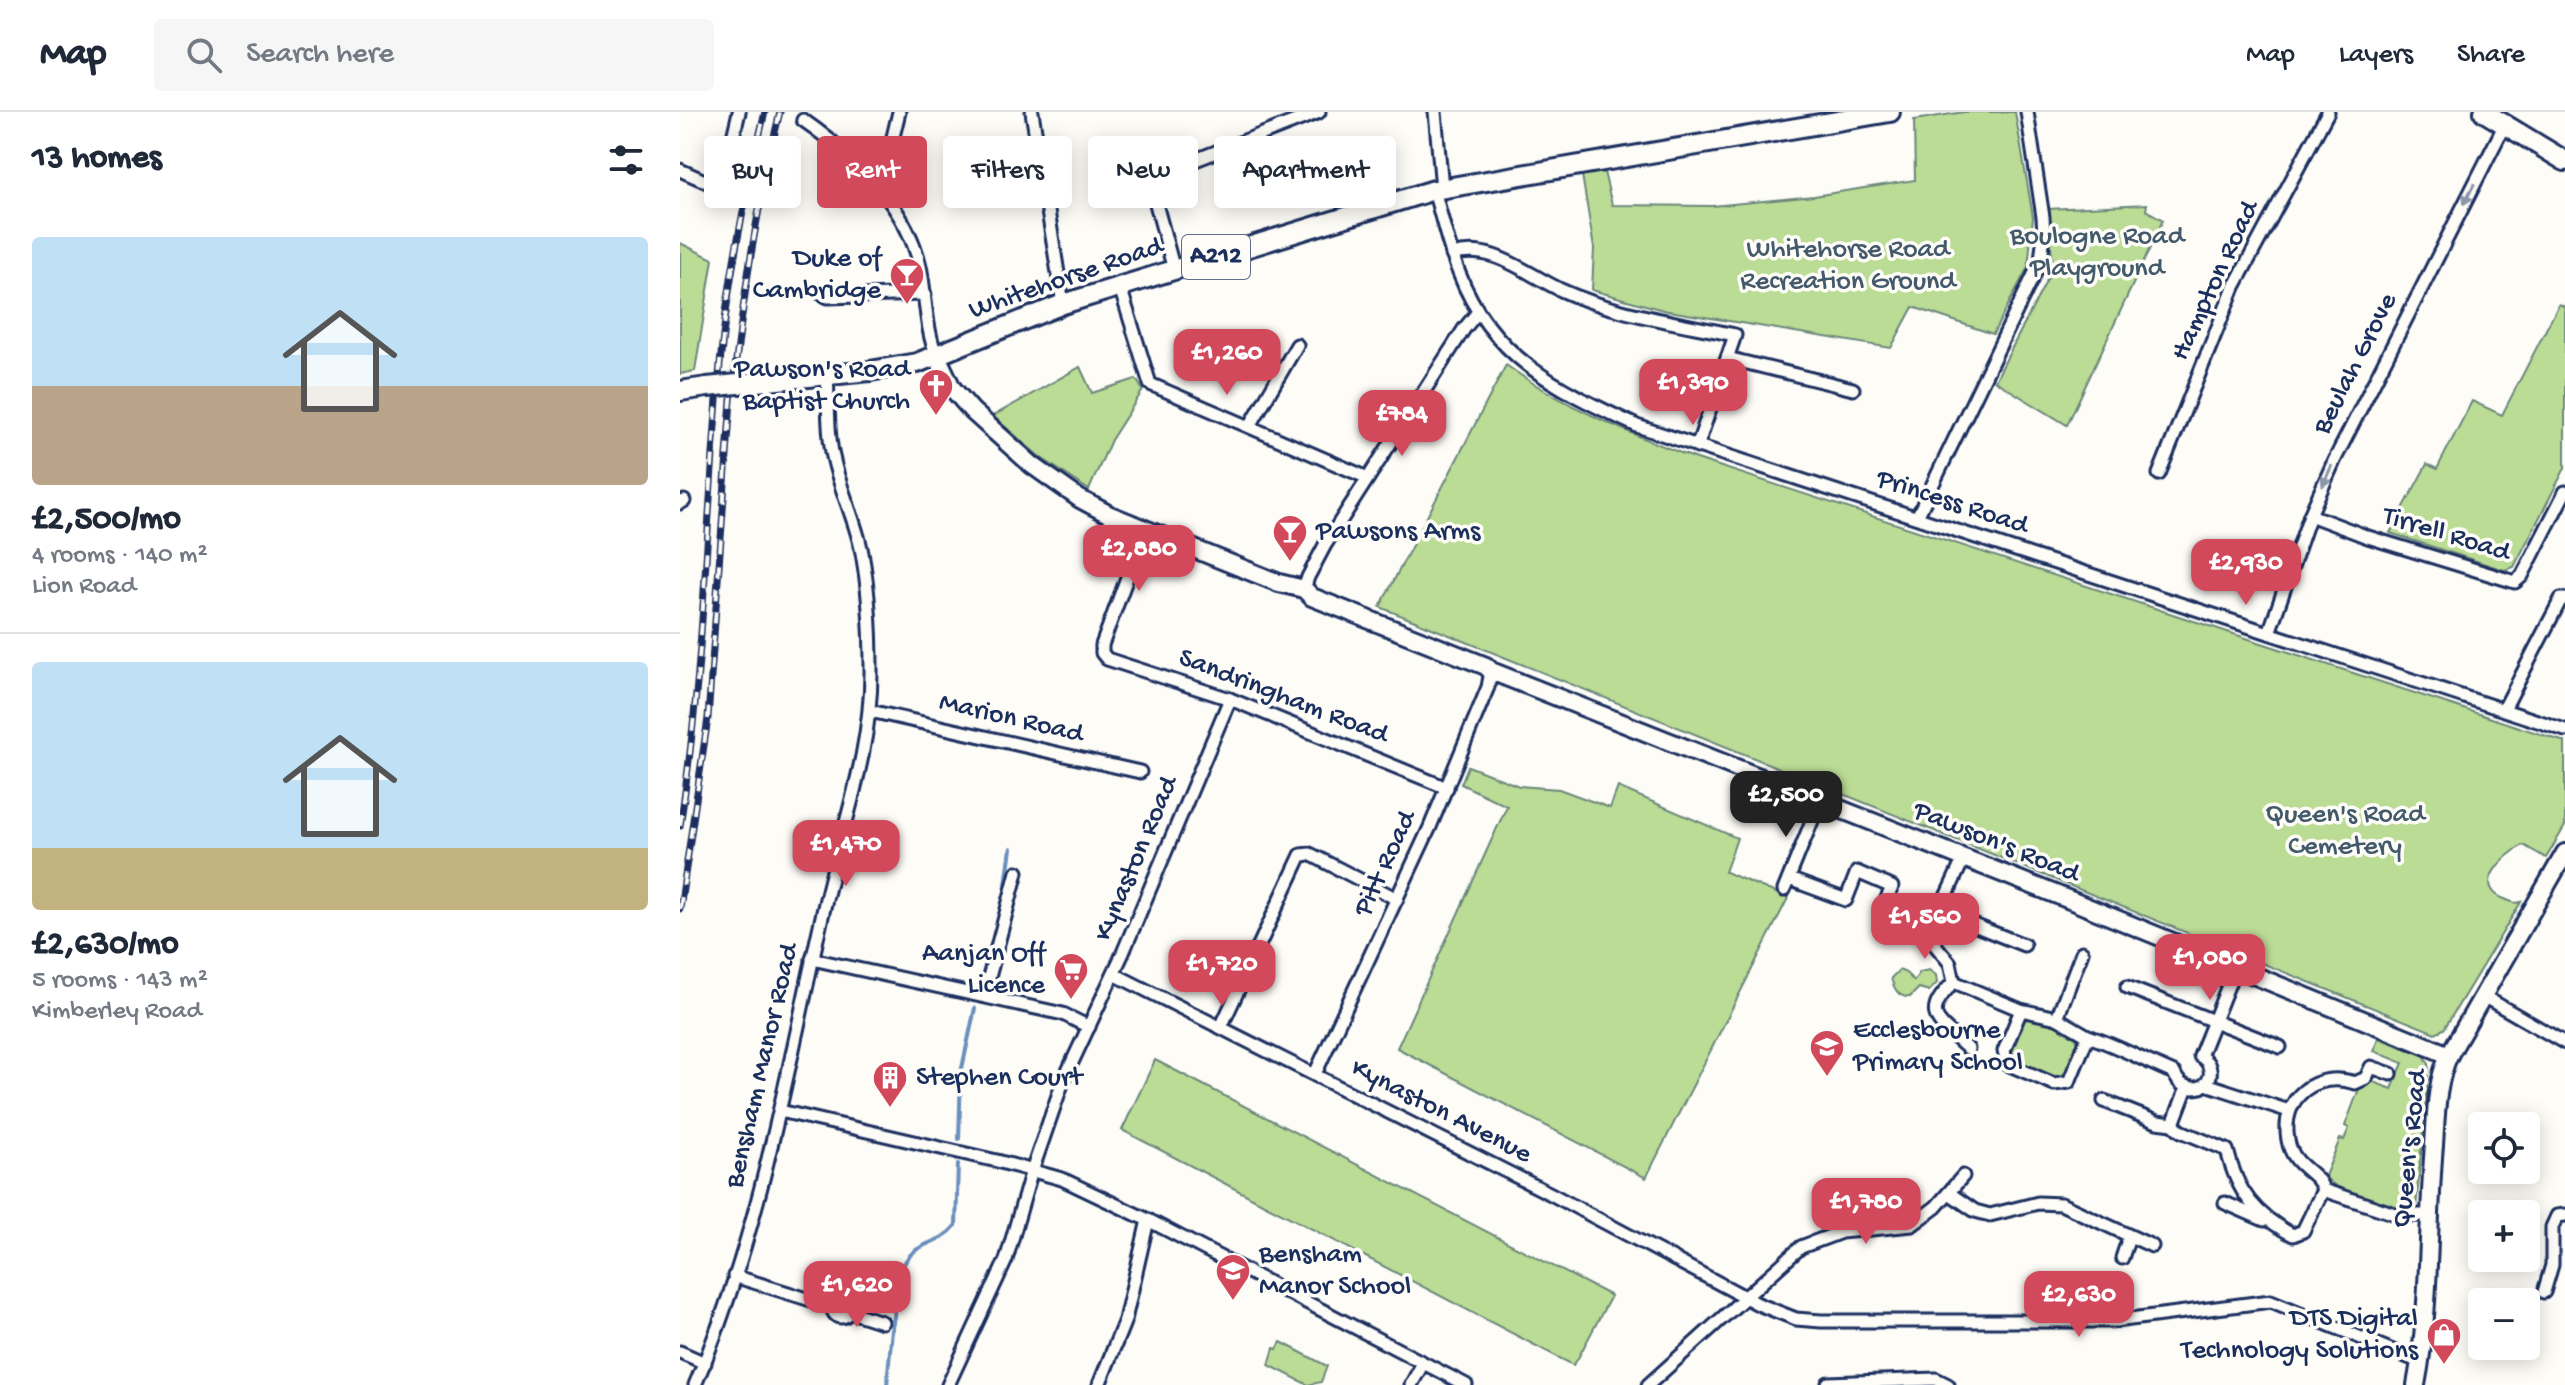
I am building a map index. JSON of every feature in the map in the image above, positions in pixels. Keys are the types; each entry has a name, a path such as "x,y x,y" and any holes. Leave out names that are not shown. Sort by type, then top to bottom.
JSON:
{"main road":[{"name":"Whitehorse Road","path":"680,391 898,367 937,356 1063,304 1438,189 1890,112"},
{"path":"2484,112 2565,161"}],"street":[{"path":"680,170 707,182 718,182 724,175 739,112"},
{"path":"893,136 899,112"},
{"path":"1032,112 1063,304"},
{"path":"1174,270 1149,178 1319,112"},
{"name":"Princess Road","path":"1435,112 1438,189 1452,255 1477,313 1492,334 1539,375 1637,426 1697,447 2565,730"},
{"path":"1917,517 2041,260 2043,217 2027,112"},
{"name":"Hampton Road","path":"2159,474 2234,287 2328,112"},
{"path":"803,120 825,136"},
{"name":"Beulah Grove","path":"2269,633 2310,515 2363,402 2505,124"},
{"path":"892,208 906,226 919,263 931,340 948,381 962,399 1032,465 1080,499 1145,529"},
{"path":"1452,255 1474,251 1489,253 1586,300 1735,335 1697,447"},
{"path":"1120,287 1150,384 1368,478"},
{"path":"817,291 828,297 925,294"},
{"path":"1304,589 1315,561 1477,313"},
{"path":"1250,426 1296,359 1297,345"},
{"path":"1727,358 1853,389"},
{"name":"Bensham Manor Road","path":"695,1385 705,1363 760,1192 826,898 864,755 870,711 866,579 857,529 833,458 827,376"},
{"name":"Tirrell Road","path":"2310,515 2368,537 2515,582 2522,576 2565,492"},
{"name":"Pawson's Road","path":"1145,529 1279,583 1304,589 1312,597 1486,666 1491,671 2449,1055"},
{"name":"Sandringham Road","path":"1145,529 1113,614 1102,653 1107,659 1230,699 1447,788"},
{"path":"2504,709 2561,599 2565,599"},
{"name":"Pitt Road","path":"1315,1074 1447,788 1488,687 1491,671"},
{"name":"Kynaston Road","path":"948,1385 1000,1274 1062,1084 1114,974 1230,699"},
{"name":"Marion Road","path":"870,711 1140,772"},
{"path":"1820,801 1786,884 1846,900 1857,872 1892,887 1882,910 1931,929"},
{"name":"Queen's Road","path":"2416,1385 2436,1117 2443,1069 2565,853"},
{"path":"1221,1027 1301,855 1310,854 1397,899"},
{"path":"1954,982 1950,963 1936,946 1931,929 1963,860"},
{"path":"984,996 1017,872"},
{"path":"1941,912 2024,945"},
{"path":"2057,1018 2082,952"},
{"path":"812,959 1063,1014 1089,1027"},
{"path":"1954,982 2021,1010 2057,1018 2088,1036 2115,1045 2174,1073 2178,1081 2187,1087 2197,1088 2206,1084 2211,1073 2207,1062 2200,1056 2235,968"},
{"name":"Kynaston Avenue","path":"1114,974 1315,1074 1744,1297 1791,1318 1821,1321 2115,1321 2271,1301 2420,1362"},
{"path":"1954,982 1935,1003 1935,1011 1937,1018 1968,1049"},
{"path":"2127,987 2280,1047"},
{"path":"2483,996 2565,1043"},
{"path":"2021,1010 2004,1051 2007,1064 2054,1084 2066,1084 2072,1079 2088,1036"},
{"path":"2225,1203 2293,1235 2300,1234 2323,1190 2319,1180 2301,1167 2292,1154 2287,1136 2289,1111 2303,1092 2324,1080 2340,1078 2355,1083 2366,1078 2371,1067 2391,1074"},
{"path":"2206,1084 2289,1111"},
{"path":"2173,1124 2187,1087"},
{"path":"2104,1101 2157,1122 2173,1124 2181,1131 2227,1150 2233,1172 2246,1197 2268,1222"},
{"path":"780,1111 1062,1179 1148,1220 1466,1385"},
{"path":"1648,1385 1744,1297 1809,1243 1849,1230 1909,1226 1927,1214 1963,1176"},
{"path":"2323,1190 2398,1215 2429,1215"},
{"path":"1949,1193 1975,1211 1990,1215 2038,1203 2061,1204 2152,1246"},
{"path":"2544,1292 2553,1254 2552,1227 2557,1216 2565,1215"},
{"path":"1099,1385 1125,1320 1148,1220"},
{"path":"2122,1258 2129,1237"},
{"path":"734,1276 833,1307 836,1302 843,1301 848,1311 882,1322"},
{"path":"680,1352 705,1363"},
{"path":"1411,1385 1423,1363"},
{"path":"1828,1383 1936,1379 1948,1385"}],"green space":[{"name":"Whitehorse Road Recreation Ground","path":"1964,112 2015,112 2033,217 2028,267 1993,334 1913,307 1891,348 1663,310 1592,290 1594,248 1582,175 1604,172 1612,205 1712,206 1814,196 1915,180 1914,120"},
{"name":"Boulogne Road Playground","path":"2147,204 2146,210 2163,220 2067,425 1995,381 2053,268 2048,209"},
{"path":"680,243 713,259 695,371 680,374"},
{"path":"2559,304 2565,307 2565,468 2514,567 2504,570 2390,533 2427,464 2437,469 2472,401 2502,415"},
{"name":"Queen's Road Cemetery","path":"1506,365 1551,394 1598,418 1697,459 2565,742 2565,826 2546,858 2523,845 2508,855 2495,870 2490,885 2494,892 2509,901 2521,902 2444,1029 2435,1033 1380,607"},
{"path":"1080,367 1092,393 1136,379 1143,390 1111,440 1089,490 1040,457 993,416"},
{"path":"1468,766 1519,786 1559,789 1610,808 1618,787 1737,838 1725,872 1788,898 1646,1178 1397,1048 1507,806 1461,784"},
{"path":"1899,970 1914,981 1920,972 1929,970 1936,975 1937,983 1929,991 1919,988 1910,997 1902,996 1891,978"},
{"path":"2025,1019 2052,1022 2078,1041 2080,1045 2066,1080 2050,1078 2051,1075 2021,1062 2012,1064 2008,1054"},
{"path":"2378,1038 2424,1055 2429,1064 2416,1209 2394,1207 2353,1195 2331,1183 2325,1176 2340,1139 2344,1140 2349,1128 2345,1126 2360,1086 2371,1081 2392,1089 2403,1063 2374,1051"},
{"path":"1155,1060 1611,1296 1577,1360 1573,1365 1122,1130"},
{"path":"1281,1342 1327,1366 1321,1382 1308,1385 1269,1365 1274,1348 1277,1349"}],"waterway":[{"path":"982,983 1005,892 1011,848"},
{"path":"959,1139 961,1073 975,1008"},
{"path":"887,1385 901,1271 918,1248 941,1237 956,1225 958,1164"}],"railway":[{"path":"680,826 700,653 723,332 738,237 765,112"},
{"path":"680,909 708,718 731,400 757,219 780,112"}],"place":[{"name":"Duke of Cambridge","path":"907,306"},
{"name":"Pawson's Road Baptist Church","path":"936,417"},
{"name":"Pawsons Arms","path":"1290,563"},
{"name":"Aanjan Off Licence","path":"1071,1001"},
{"name":"Ecclesbourne Primary School","path":"1827,1078"},
{"name":"Stephen Court","path":"890,1109"},
{"name":"Bensham Manor School","path":"1233,1302"},
{"name":"DTS Digital Technology Solutions","path":"2444,1366"}]}
